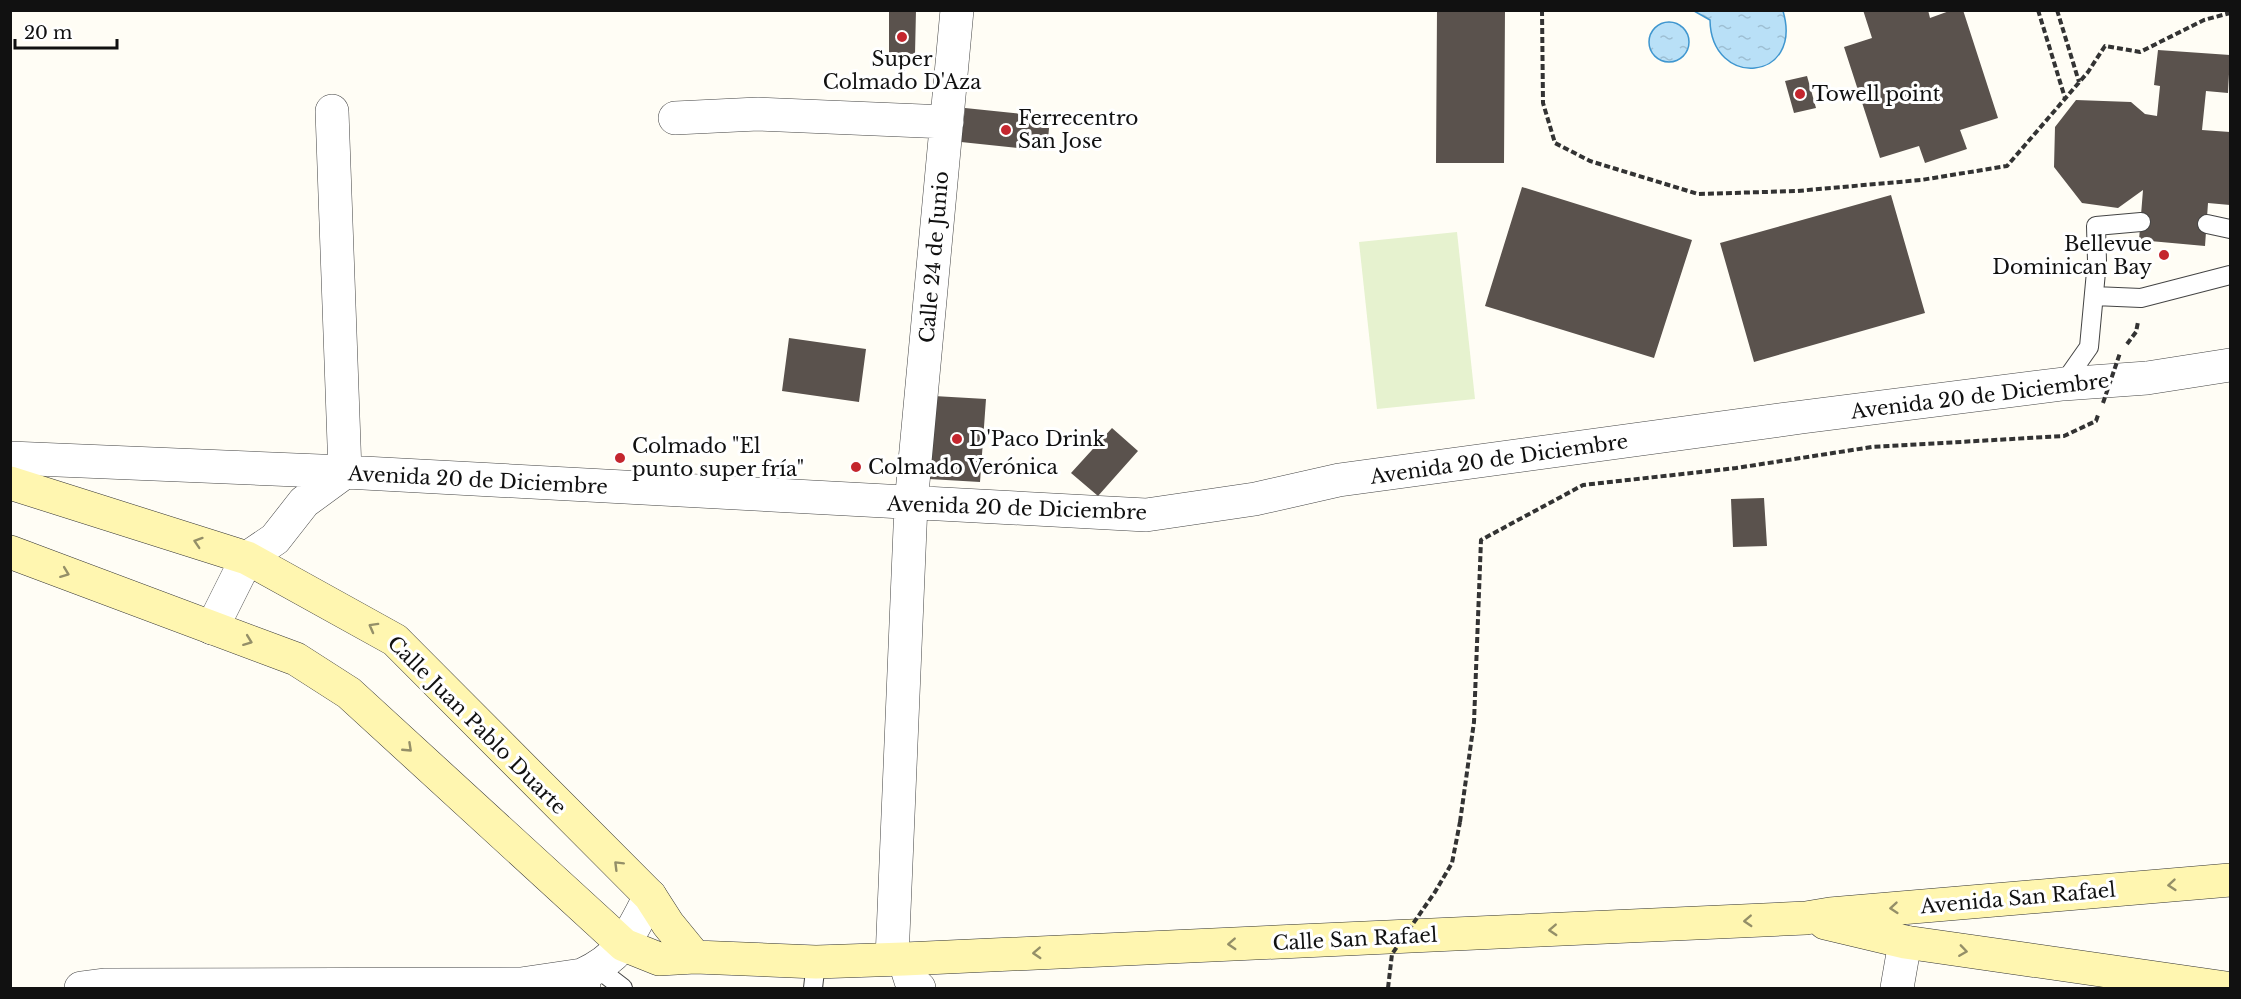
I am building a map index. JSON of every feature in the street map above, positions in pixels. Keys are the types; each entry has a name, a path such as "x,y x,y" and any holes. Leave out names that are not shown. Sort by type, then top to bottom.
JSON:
{"street":[{"name":"Calle 24 de Junio","path":"898,959 911,504 957,10"},
{"path":"212,628 247,558 275,539 304,502 345,472 332,111"},
{"path":"675,118 758,114 947,122"},
{"name":"Avenida 20 de Diciembre","path":"10,458 345,472 1146,515 1255,499 1339,480 2063,384 2147,378 2230,365"},
{"name":"Calle Juan Pablo Duarte","path":"10,483 247,558 395,640 650,896 668,924 695,957"},
{"path":"10,552 296,659 349,693 624,945 659,959 695,957 815,975 898,959 911,981 919,988"},
{"name":"Avenida San Rafael","path":"1806,918 1830,914 2230,880"},
{"path":"81,988 116,985 521,984 587,977 624,945 650,896"},
{"path":"1806,918 1905,942 2226,988"},
{"name":"Calle San Rafael","path":"898,959 1806,918"},
{"path":"1898,988 1905,942"}],"lane":[{"path":"2063,384 2089,347 2094,296 2096,226 2141,222"},
{"path":"2207,224 2230,229"},
{"path":"2094,296 2141,298 2230,276"},
{"path":"587,977 623,988"}],"path":[{"path":"1542,10 1543,103 1555,143 1590,161 1698,194 1831,188 1921,180 2007,166 2079,82 2105,46 2140,52 2204,20 2230,13"},
{"path":"2038,10 2065,98"},
{"path":"2057,10 2079,82"},
{"path":"2103,403 2120,353"},
{"path":"1388,988 1392,954 1452,863 1474,722 1481,540 1583,485 1736,468 1872,447 2064,436 2096,421"}],"green space":[{"path":"1457,232 1475,399 1377,409 1359,242"}],"water":[{"path":"1694,11 1783,11 1786,35 1781,52 1769,63 1755,68 1739,66 1725,58 1714,42 1710,20"},
{"path":"1669,22 1683,28 1689,42 1683,56 1669,62 1655,56 1649,42 1655,28"}],"building":[{"name":"Super Colmado D'Aza","path":"889,10 916,10 915,54 889,53"},
{"path":"1437,10 1505,10 1504,163 1436,163"},
{"path":"1863,10 1928,10 1930,18 1952,10 1963,10 1998,118 1960,130 1967,149 1925,163 1919,146 1880,158 1844,47 1872,38"},
{"path":"2158,50 2230,55 2228,93 2206,91 2202,130 2230,132 2230,205 2208,203 2205,246 2139,240 2143,190 2118,208 2082,203 2054,167 2055,127 2076,100 2131,102 2145,114 2157,116 2160,86 2154,85"},
{"name":"Towell point","path":"1807,76 1816,108 1794,113 1785,81"},
{"name":"Ferrecentro San Jose","path":"965,108 1050,117 1047,151 961,142"},
{"path":"1522,187 1692,240 1654,358 1485,306"},
{"path":"1891,195 1925,313 1754,362 1720,243"},
{"path":"789,338 866,349 859,402 782,391"},
{"name":"D'Paco Drink","path":"934,396 986,399 980,482 929,479"},
{"path":"1112,428 1138,451 1098,496 1071,473"},
{"path":"1764,498 1767,546 1733,547 1731,499"}],"place":[{"name":"Super Colmado D'Aza","path":"902,37"},
{"name":"Towell point","path":"1800,94"},
{"name":"Ferrecentro San Jose","path":"1006,130"},
{"name":"Bellevue Dominican Bay","path":"2164,255"},
{"name":"D'Paco Drink","path":"957,439"},
{"name":"Colmado \"El punto super fría\"","path":"620,458"},
{"name":"Colmado Verónica","path":"856,467"}]}
